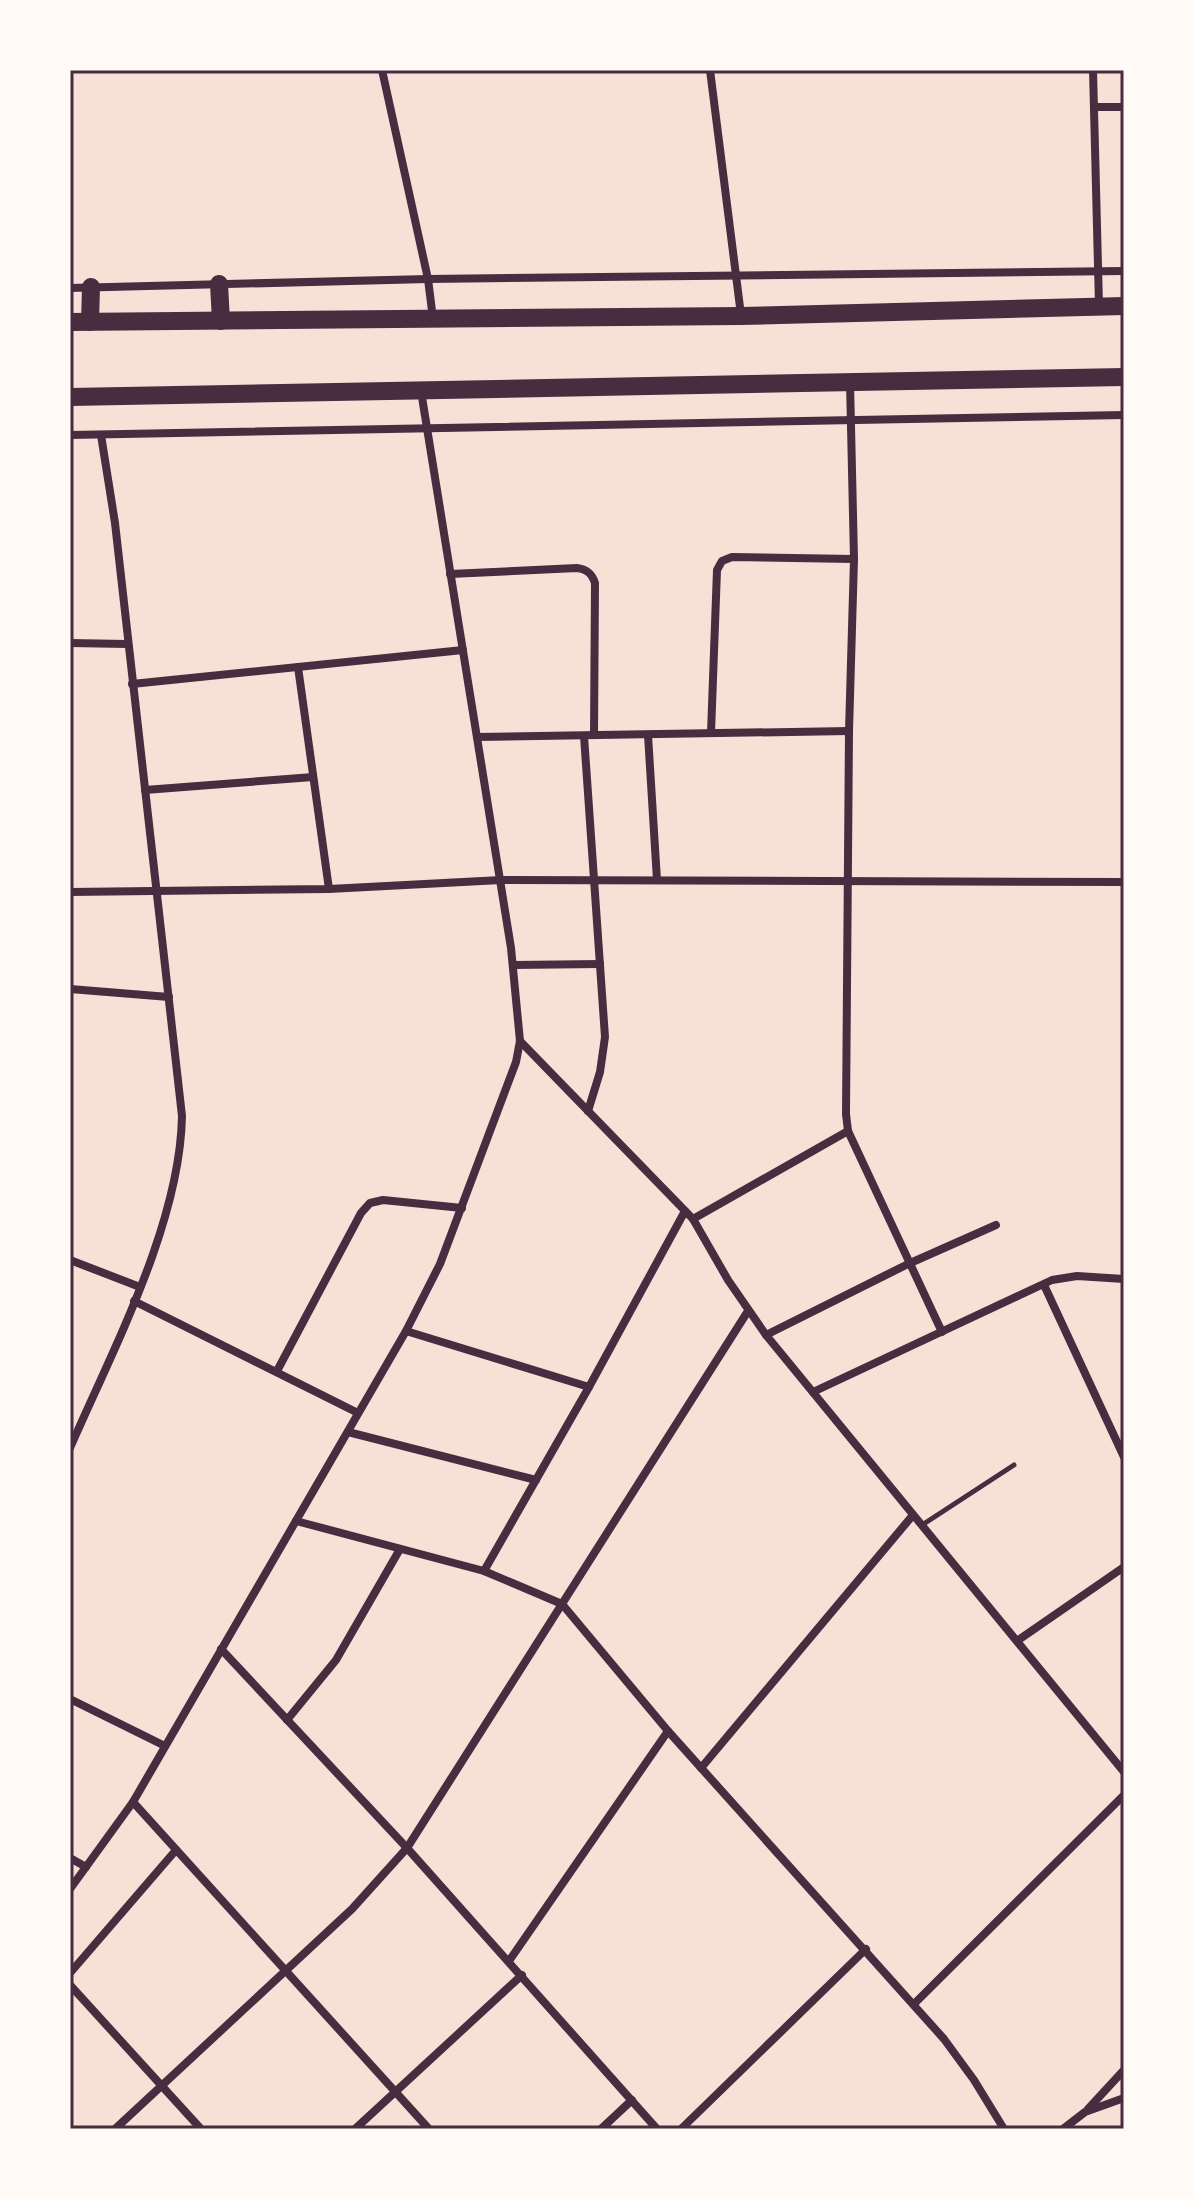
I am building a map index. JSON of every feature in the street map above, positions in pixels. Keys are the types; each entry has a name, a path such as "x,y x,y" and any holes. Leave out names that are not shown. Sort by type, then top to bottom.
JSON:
{"main road":[{"path":"219,284 221,321"},
{"path":"90,322 91,287"},
{"path":"70,322 741,316 1124,306"},
{"path":"70,397 1124,377"}],"street":[{"path":"382,70 428,279 433,319"},
{"path":"710,70 741,316"},
{"path":"1093,70 1099,307"},
{"path":"1095,107 1124,107"},
{"path":"70,288 428,279 1124,271"},
{"path":"850,381 854,559 849,731 848,1131 942,1332"},
{"path":"70,1889 133,1802 406,1331 440,1264 516,1062 520,1041 501,880 421,391"},
{"path":"70,435 1124,415"},
{"path":"70,1448 140,1287 171,1200 182,1145 182,1116 158,893 115,523 101,435"},
{"path":"711,733 717,570 722,561 732,557 854,559"},
{"path":"450,574 577,568 588,571 595,583 594,735"},
{"path":"70,643 127,644"},
{"path":"132,684 463,650"},
{"path":"298,667 329,889"},
{"path":"477,737 849,731"},
{"path":"648,735 657,880"},
{"path":"584,736 596,880 604,1055 588,1111"},
{"path":"145,790 313,777"},
{"path":"70,892 329,889 501,880 1124,882"},
{"path":"513,965 600,964"},
{"path":"70,989 169,997"},
{"path":"520,1041 693,1219 748,1311 766,1335 1124,1772"},
{"path":"693,1219 848,1131"},
{"path":"277,1371 361,1213 370,1203 383,1200 462,1208"},
{"path":"484,1571 685,1211"},
{"path":"766,1335 908,1264 996,1225"},
{"path":"70,1260 140,1287"},
{"path":"813,1392 1064,1277 1124,1279"},
{"path":"1044,1285 1124,1457"},
{"path":"134,1301 358,1413"},
{"path":"115,2129 352,1909 407,1848 748,1311"},
{"path":"406,1331 589,1387"},
{"path":"348,1432 536,1480"},
{"path":"701,1768 913,1515"},
{"path":"296,1521 484,1571 562,1604 668,1731 914,2004 974,2080 1004,2129"},
{"path":"287,1720 336,1660 400,1549"},
{"path":"1017,1641 1124,1567"},
{"path":"221,1649 407,1848 657,2129"},
{"path":"70,1699 165,1746"},
{"path":"509,1961 668,1731"},
{"path":"914,2004 1124,1795"},
{"path":"133,1802 429,2129"},
{"path":"70,1973 176,1850"},
{"path":"70,1858 86,1867"},
{"path":"681,2129 866,1949"},
{"path":"355,2129 522,1975"},
{"path":"70,1985 201,2129"},
{"path":"1063,2129 1113,2085 1124,2070"},
{"path":"1085,2112 1124,2098"},
{"path":"601,2129 632,2100"}],"lane":[{"path":"922,1525 1014,1465"}]}
